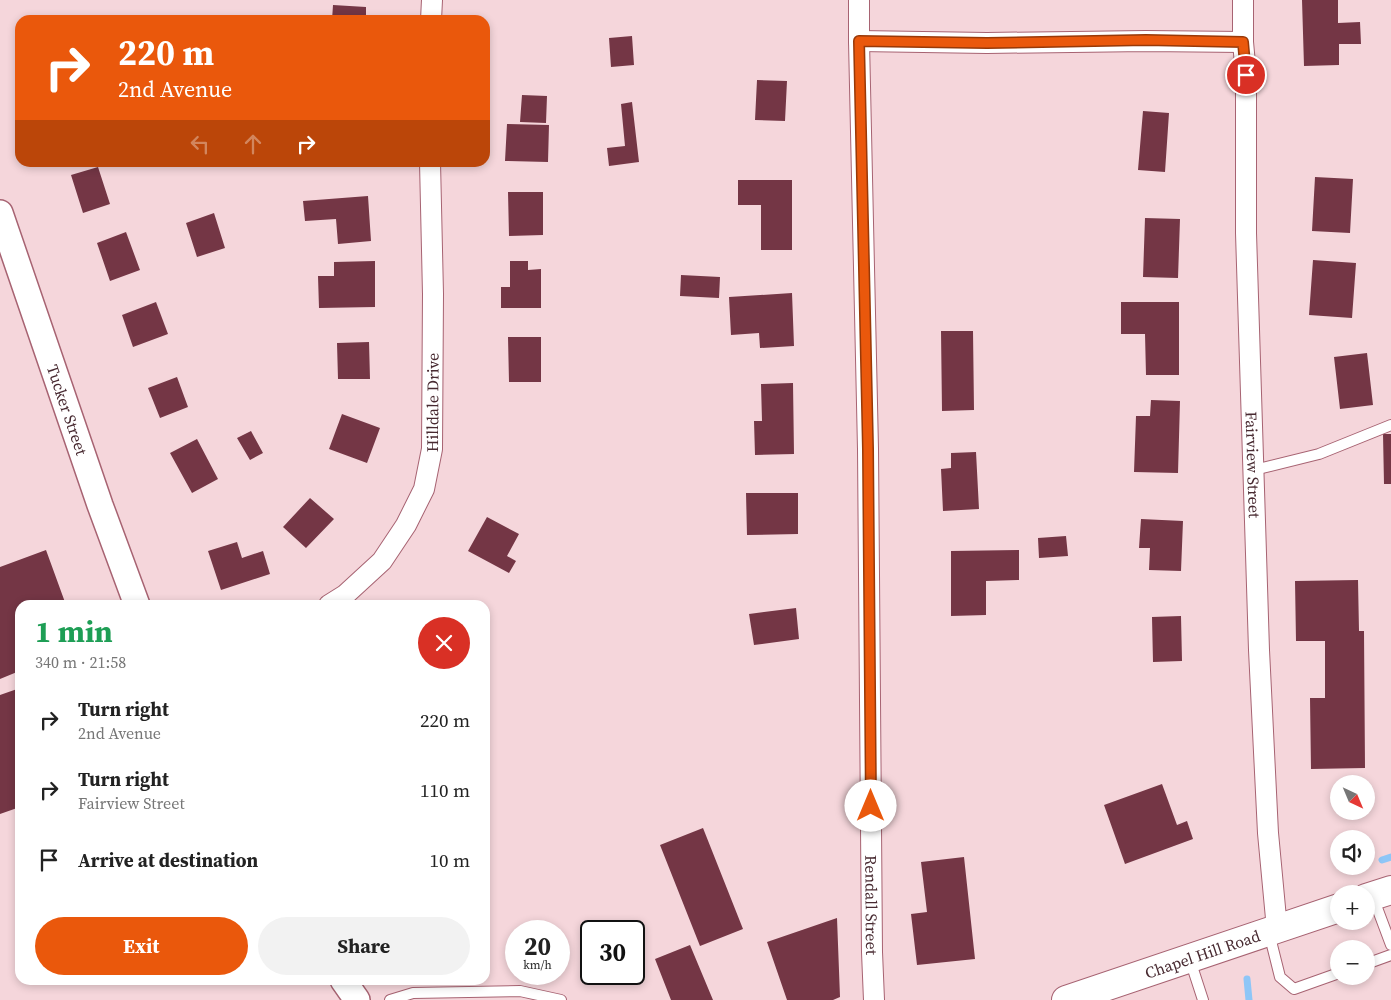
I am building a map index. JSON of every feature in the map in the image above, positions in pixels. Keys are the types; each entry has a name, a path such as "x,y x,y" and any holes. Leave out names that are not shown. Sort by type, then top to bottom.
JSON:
{"main road":[{"name":"Chapel Hill Road","path":"1066,1000 1114,988 1190,958 1330,911"}],"street":[{"path":"432,0 432,15"},
{"name":"Rendall Street","path":"859,0 868,449 874,1000"},
{"name":"Fairview Street","path":"1243,0 1243,42 1246,75 1246,233 1259,641 1273,930"},
{"path":"859,41 987,43 1146,40 1243,42"},
{"name":"Hilldale Drive","path":"337,600 382,561 406,525 424,489 432,449 430,167"},
{"name":"Tucker Street","path":"0,213 135,600"},
{"path":"346,985 358,1000"}],"lane":[{"path":"1254,470 1319,454 1391,425"},
{"path":"1377,895 1391,945"},
{"path":"1273,930 1280,977 1294,989 1330,976"},
{"path":"1375,961 1391,955"},
{"path":"1190,958 1203,1000"},
{"path":"390,1000 413,992 520,991 561,1000"}],"building":[{"path":"1302,0 1338,0 1338,23 1360,22 1361,44 1339,44 1339,65 1304,66"},
{"path":"333,5 366,7 366,15 332,15"},
{"path":"632,36 634,65 611,67 609,38"},
{"path":"757,80 787,81 785,121 755,120"},
{"path":"522,95 547,96 546,123 520,122"},
{"path":"632,102 639,162 609,166 607,148 625,146 621,104"},
{"path":"1143,111 1169,113 1165,172 1138,170"},
{"path":"507,124 549,125 548,162 505,161"},
{"path":"98,167 110,204 83,213 71,175"},
{"path":"1315,177 1353,179 1350,233 1312,231"},
{"path":"738,180 792,180 792,250 761,250 761,205 738,205"},
{"path":"508,192 543,192 543,235 509,236"},
{"path":"368,196 371,241 338,244 336,219 305,221 303,201"},
{"path":"214,213 225,248 197,257 186,223"},
{"path":"1145,218 1180,219 1178,278 1143,277"},
{"path":"126,232 140,270 110,281 97,243"},
{"path":"1313,260 1356,263 1352,318 1309,315"},
{"path":"375,261 375,307 319,308 318,276 334,276 334,262"},
{"path":"510,261 528,261 528,270 541,269 541,308 501,308 501,287 510,287"},
{"path":"681,275 720,277 719,298 680,296"},
{"path":"792,293 794,346 760,348 759,333 731,335 729,297"},
{"path":"156,302 168,334 133,347 122,315"},
{"path":"1121,302 1179,302 1179,375 1146,375 1145,334 1121,334"},
{"path":"941,331 973,331 974,410 942,411"},
{"path":"508,337 541,337 541,382 509,382"},
{"path":"369,342 370,379 338,379 337,343"},
{"path":"1367,353 1373,405 1340,409 1334,357"},
{"path":"177,377 188,407 160,418 148,388"},
{"path":"793,383 794,454 755,455 754,421 762,421 761,384"},
{"path":"1151,400 1180,401 1178,473 1134,472 1136,416 1150,416"},
{"path":"342,414 380,428 367,463 329,449"},
{"path":"251,431 263,453 250,460 237,438"},
{"path":"1383,434 1391,434 1391,484 1384,484"},
{"path":"197,439 218,479 192,493 170,453"},
{"path":"976,452 979,509 943,511 941,469 951,468 951,453"},
{"path":"746,493 798,493 798,534 747,535"},
{"path":"310,498 334,519 306,548 283,527"},
{"path":"487,517 519,534 507,556 516,561 509,573 468,551"},
{"path":"1141,519 1183,521 1181,571 1149,570 1150,548 1139,548"},
{"path":"1066,536 1068,556 1039,558 1038,538"},
{"path":"237,542 242,558 263,551 270,574 221,590 208,551"},
{"path":"46,550 64,600 15,600 15,673 0,679 0,567"},
{"path":"1019,550 1019,580 986,581 986,615 951,616 951,551"},
{"path":"1358,580 1359,631 1364,631 1365,768 1311,769 1310,698 1325,698 1325,641 1296,641 1295,581"},
{"path":"796,608 799,639 754,645 749,614"},
{"path":"1181,616 1182,661 1153,662 1152,617"},
{"path":"15,690 15,809 0,814 0,695"},
{"path":"1162,784 1177,825 1187,821 1193,839 1125,864 1104,805"},
{"path":"703,828 743,929 700,946 660,845"},
{"path":"964,857 975,959 917,965 911,914 927,912 921,862"},
{"path":"837,918 840,997 833,1000 787,1000 767,942"},
{"path":"690,945 713,1000 671,1000 655,959"}],"waterway":[{"path":"1382,860 1391,857"},
{"path":"1247,979 1249,1000"}],"route":[{"path":"871,806 868,449 859,41 987,43 1146,40 1243,42 1246,75"}]}
